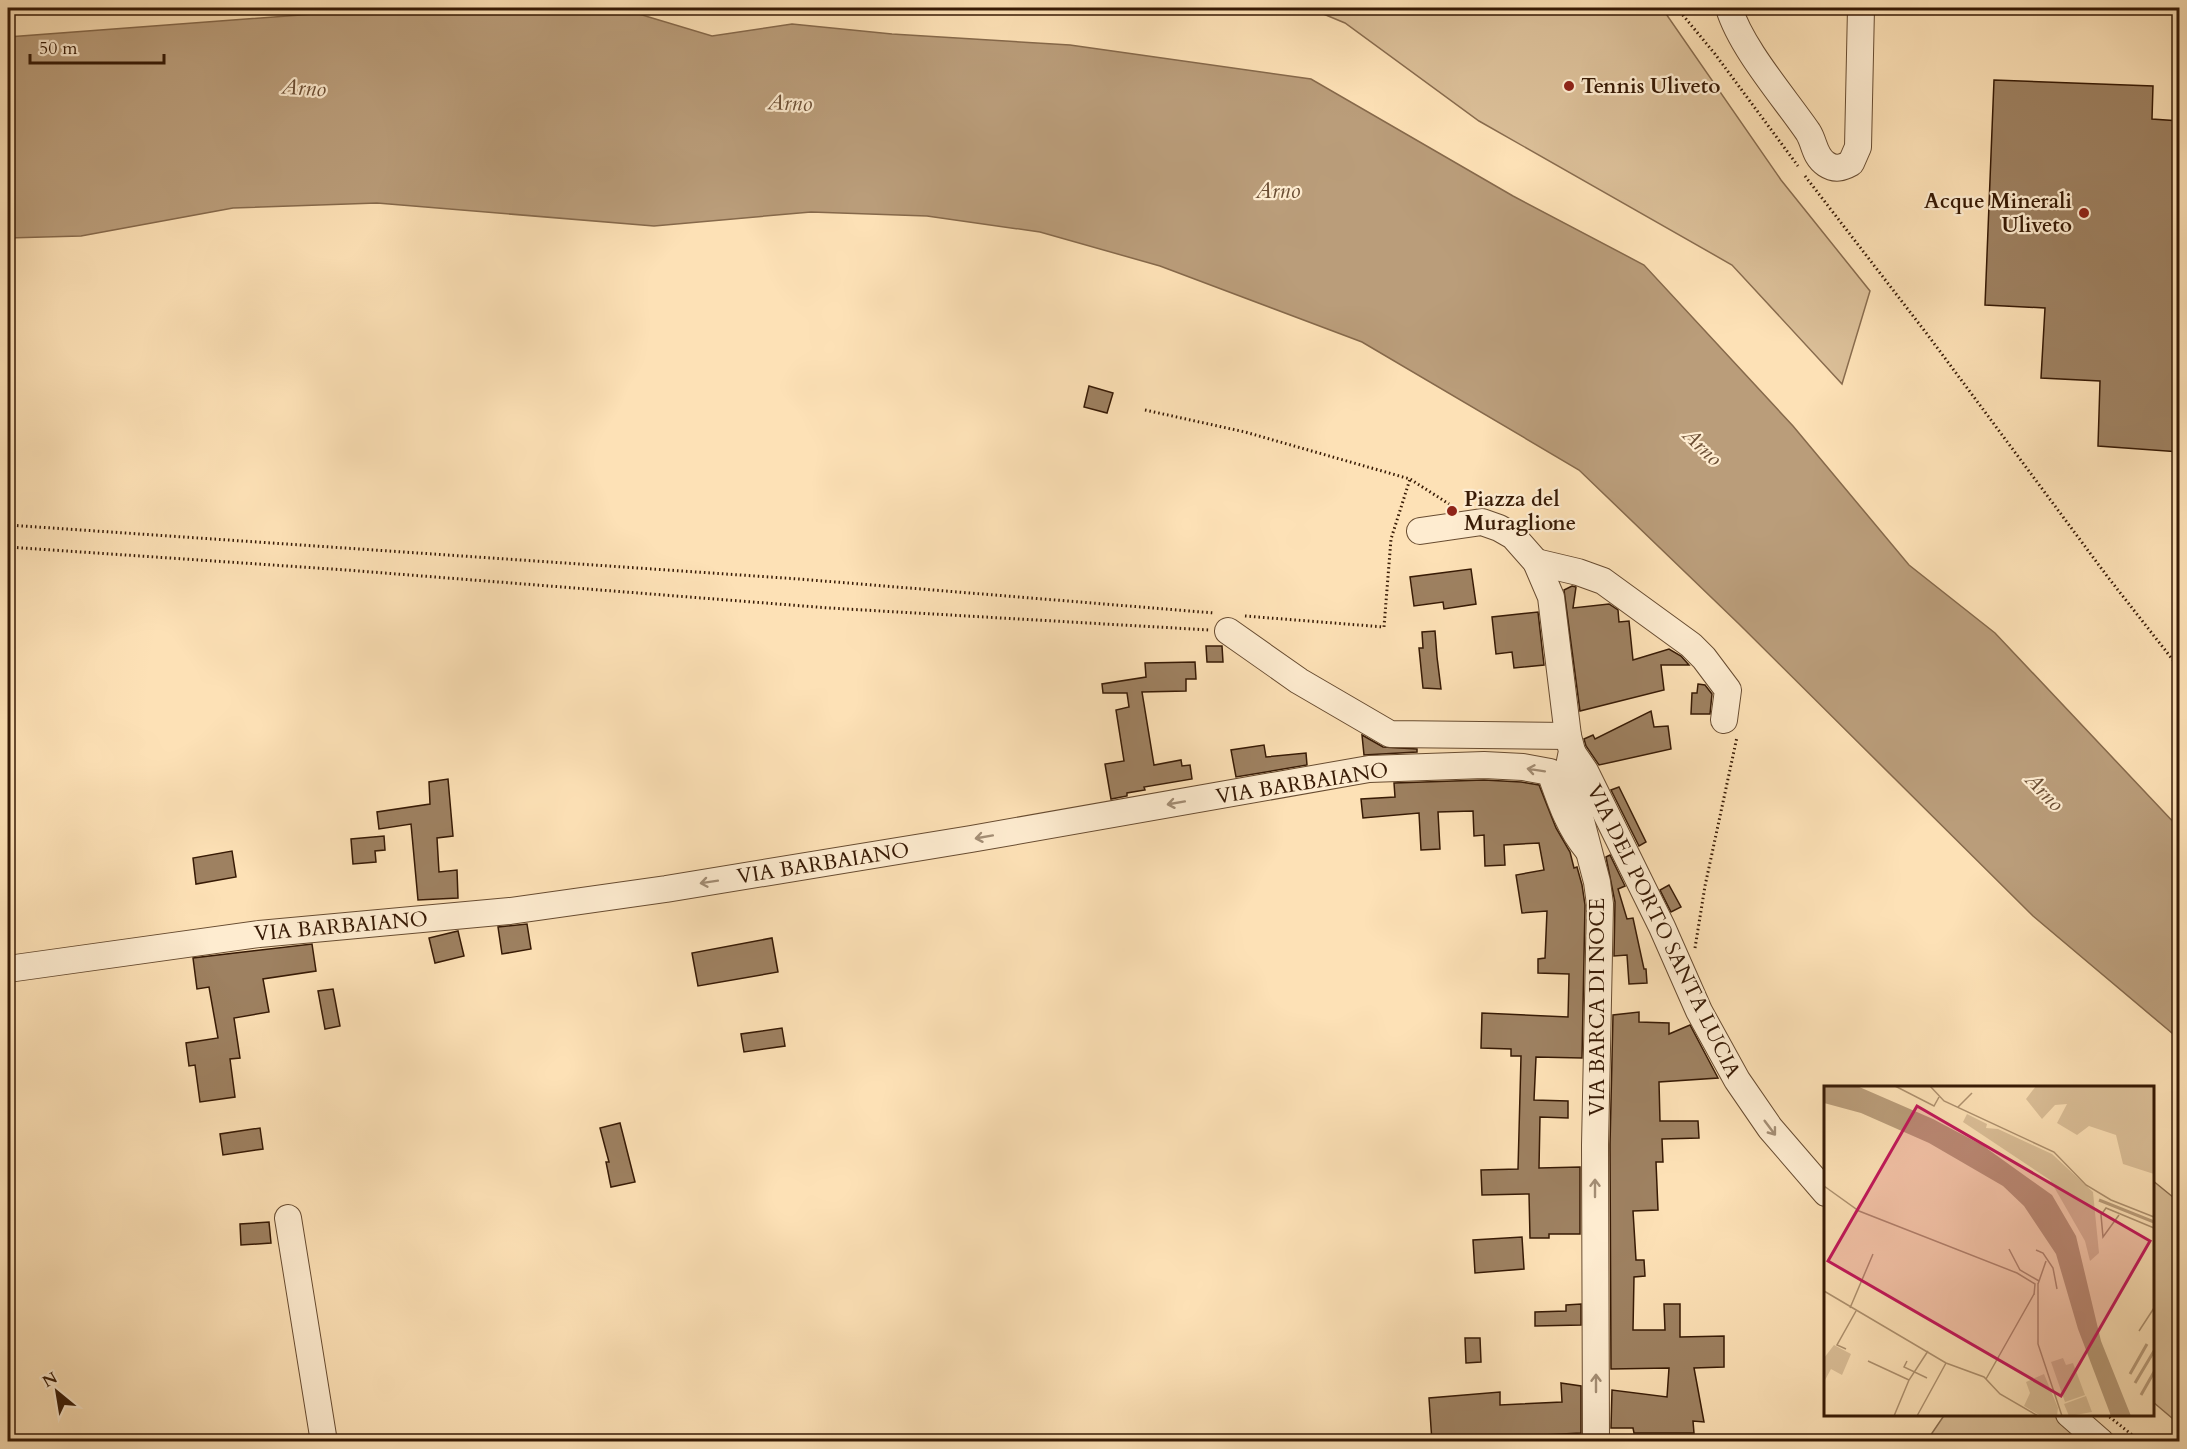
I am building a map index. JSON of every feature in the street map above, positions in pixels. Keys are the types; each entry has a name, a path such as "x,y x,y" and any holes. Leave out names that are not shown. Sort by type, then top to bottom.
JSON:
{"street":[{"path":"1729,8 1747,45 1810,136 1816,155 1827,165 1837,168 1851,163 1858,147 1861,8"},
{"path":"1420,531 1471,522 1490,525 1513,536 1536,562 1603,581 1691,645 1704,658 1728,690 1732,725"},
{"name":"VIA BARCA DI NOCE","path":"1536,562 1551,597 1570,744 1568,771 1597,882 1600,904 1595,1145 1596,1442"},
{"path":"1231,620 1299,681 1390,734 1570,744"},
{"name":"VIA DEL PORTO SANTA LUCIA","path":"1570,744 1662,927 1699,1011 1737,1080 1770,1128 1824,1191"},
{"name":"VIA BARBAIANO","path":"8,969 259,934 510,910 666,889 1382,768 1484,765 1523,767 1550,772 1567,821 1587,849"},
{"path":"288,1218 324,1442"},
{"path":"2071,1416 2102,1442"}],"path":[{"path":"1677,8 1715,54 2107,576 2180,669"},
{"path":"1144,410 1245,432 1410,479 1446,502 1471,522"},
{"path":"8,547 346,570 829,608 1384,627 1391,539 1410,479"},
{"path":"8,525 799,579 1231,620"},
{"path":"1695,951 1732,725"},
{"path":"2108,1416 2141,1442"}],"shaded area":[{"path":"1309,8 1662,8 1781,180 1870,291 1842,384 1732,265 1479,121 1345,23"},
{"path":"2154,1182 2179,1202 2179,1424 2154,1403"},
{"path":"1944,1416 2061,1416 2093,1442 1926,1442"}],"water":[{"name":"Arno","path":"394,8 619,8 712,36 792,24 892,34 1070,45 1311,79 1513,196 1644,265 1793,426 1909,565 1995,633 2179,828 2179,1039 2033,916 1739,624 1579,470 1362,342 1160,266 1040,232 927,216 811,212 654,226 377,203 233,208 81,236 8,238 8,37"}],"building":[{"name":"Acque Minerali Uliveto","path":"1994,80 2153,86 2152,119 2180,121 2180,452 2098,446 2100,381 2041,378 2045,308 1985,305"},
{"path":"1089,386 1113,393 1107,413 1084,407"},
{"path":"1471,569 1476,604 1444,609 1443,602 1414,606 1410,577"},
{"path":"1572,586 1576,587 1573,608 1609,604 1618,610 1619,622 1629,621 1633,660 1669,649 1681,656 1689,665 1661,665 1664,690 1580,711 1564,590"},
{"path":"1538,612 1544,665 1514,668 1512,652 1496,654 1492,617"},
{"path":"1435,631 1441,689 1423,688 1419,648 1423,648 1422,632"},
{"path":"1206,646 1222,646 1223,662 1207,662"},
{"path":"1195,662 1196,679 1186,679 1186,691 1142,692 1154,765 1181,760 1182,766 1190,765 1192,779 1144,787 1145,790 1111,799 1105,764 1124,761 1116,710 1129,707 1127,693 1103,693 1102,684 1146,677 1145,663"},
{"path":"1698,684 1705,685 1712,694 1710,714 1691,714 1692,693 1697,693"},
{"path":"1651,711 1654,727 1668,726 1671,749 1599,765 1584,739 1593,735 1595,739"},
{"path":"1362,735 1383,747 1417,749 1417,752 1364,755"},
{"path":"1264,745 1266,757 1306,753 1307,765 1236,777 1231,750"},
{"path":"448,779 453,836 437,838 439,872 457,870 458,898 418,900 411,824 379,829 377,812 430,804 429,782"},
{"path":"1484,780 1539,785 1556,828 1570,852 1574,868 1577,867 1582,885 1585,905 1582,1058 1536,1057 1534,1100 1568,1101 1568,1118 1540,1117 1539,1168 1580,1167 1580,1234 1549,1234 1549,1238 1530,1238 1529,1194 1482,1195 1481,1170 1518,1169 1521,1056 1511,1056 1511,1049 1481,1048 1482,1013 1568,1017 1569,974 1538,973 1538,959 1545,958 1547,911 1522,913 1516,875 1544,870 1539,843 1504,845 1505,865 1485,866 1484,835 1474,836 1473,811 1438,812 1440,849 1421,850 1419,813 1363,818 1361,799 1395,797 1394,783"},
{"path":"1619,787 1646,842 1639,846 1611,790"},
{"path":"384,836 385,850 375,851 376,862 353,864 351,839"},
{"path":"232,851 236,877 196,884 193,858"},
{"path":"1610,855 1625,886 1618,889 1627,919 1633,918 1644,969 1646,969 1647,983 1629,984 1627,955 1614,956 1615,902 1606,857"},
{"path":"1669,885 1681,907 1671,912 1660,890"},
{"path":"527,924 531,949 502,954 498,927"},
{"path":"458,931 464,956 435,963 429,938"},
{"path":"772,938 778,972 698,986 692,953"},
{"path":"312,944 316,971 263,979 269,1012 234,1018 240,1058 230,1059 235,1097 200,1102 195,1065 189,1066 186,1043 218,1038 209,987 197,989 193,958"},
{"path":"333,989 340,1026 325,1029 318,991"},
{"path":"1639,1012 1639,1022 1669,1023 1669,1034 1690,1025 1718,1078 1659,1082 1660,1121 1698,1121 1699,1138 1662,1139 1663,1162 1656,1162 1658,1210 1633,1211 1636,1260 1644,1260 1645,1276 1634,1277 1633,1330 1665,1330 1664,1304 1680,1304 1680,1337 1724,1336 1724,1367 1694,1368 1704,1422 1693,1421 1694,1433 1634,1433 1633,1428 1611,1428 1612,1390 1667,1397 1669,1368 1611,1369 1610,1145 1613,1015"},
{"path":"782,1028 785,1046 744,1052 741,1034"},
{"path":"620,1123 635,1182 611,1187 606,1162 609,1162 600,1128"},
{"path":"260,1128 263,1149 223,1155 220,1134"},
{"path":"269,1222 271,1243 241,1245 240,1224"},
{"path":"1522,1237 1524,1269 1475,1273 1473,1240"},
{"path":"1581,1304 1581,1325 1535,1326 1535,1312 1566,1311 1566,1305"},
{"path":"1465,1338 1480,1338 1481,1362 1466,1363"},
{"path":"1561,1383 1581,1386 1581,1433 1484,1438 1484,1442 1432,1442 1429,1398 1500,1392 1500,1405 1562,1402"}],"place":[{"name":"Tennis Uliveto","path":"1569,86"},
{"name":"Acque Minerali Uliveto","path":"2084,213"},
{"name":"Piazza del Muraglione","path":"1452,511"}]}
